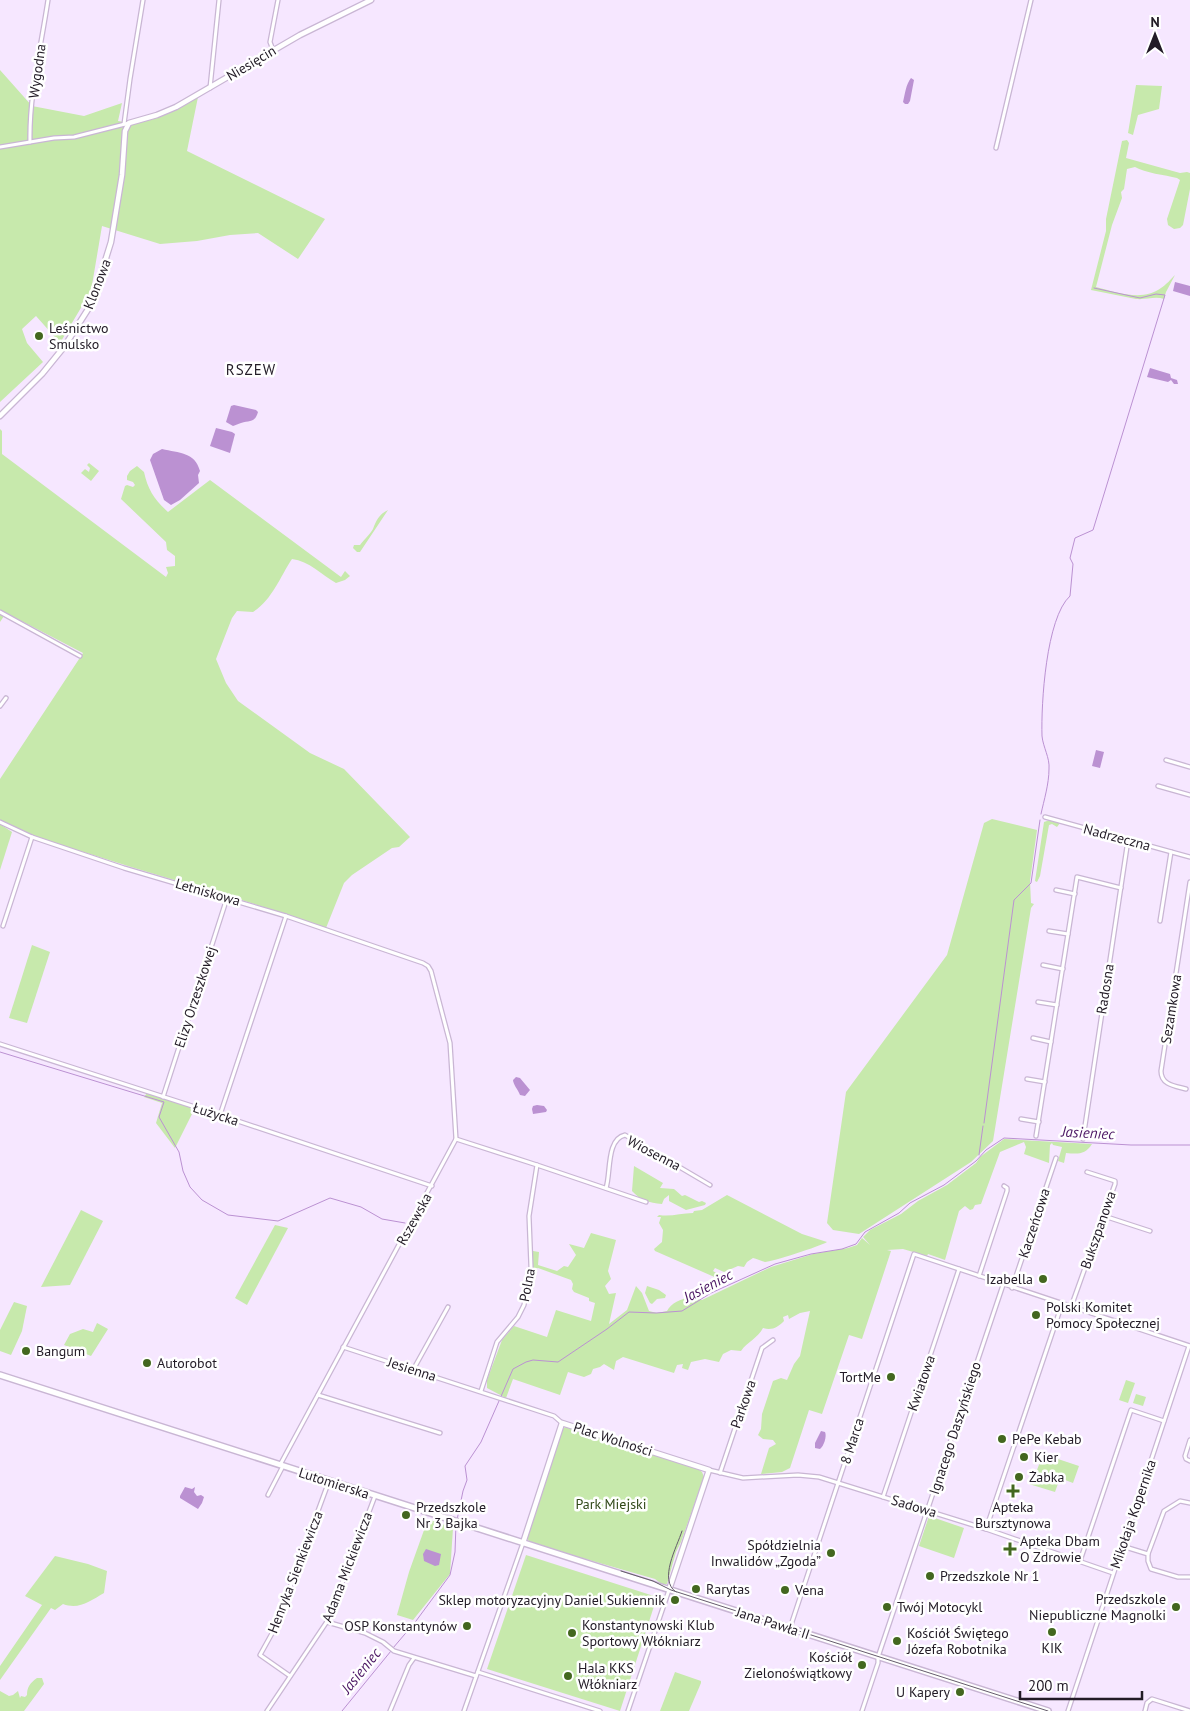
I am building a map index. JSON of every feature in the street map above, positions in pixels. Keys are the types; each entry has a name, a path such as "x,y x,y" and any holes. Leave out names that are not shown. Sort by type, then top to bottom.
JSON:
{"main road":[{"name":"Lutomierska","path":"0,1375 669,1590"},
{"name":"Jana Pawła II","path":"669,1590 1048,1711"}],"street":[{"name":"Wygodna","path":"30,142 36,76 48,0"},
{"path":"0,147 54,138 74,137 127,124 130,79 143,0"},
{"path":"210,88 219,0"},
{"path":"273,50 270,42 278,0"},
{"name":"Niesięcin","path":"127,124 162,113 210,88 273,50 371,0"},
{"path":"996,148 1031,0"},
{"name":"Klonowa","path":"0,416 42,374 64,347 92,303 111,242 122,176 127,124"},
{"path":"0,613 80,656"},
{"path":"0,706 6,698"},
{"path":"1166,760 1190,767"},
{"path":"1158,786 1190,795"},
{"name":"Nadrzeczna","path":"1044,817 1190,857"},
{"name":"Letniskowa","path":"0,822 32,837 124,868 286,916 417,961"},
{"path":"3,926 32,837"},
{"name":"Radosna","path":"1083,1139 1128,840"},
{"path":"1160,922 1171,852"},
{"path":"1036,1136 1077,877 1121,888"},
{"name":"Sezamkowa","path":"1186,1089 1165,1082 1161,1071 1190,882"},
{"path":"1056,890 1075,894"},
{"name":"Elizy Orzeszkowej","path":"163,1096 227,898"},
{"path":"220,1115 286,916"},
{"path":"1049,931 1068,934"},
{"name":"Rszewska","path":"268,1495 281,1466 282,1458 456,1139 452,1061 447,1027 431,971 426,964 417,961"},
{"path":"1043,966 1063,969"},
{"path":"1038,1002 1057,1005"},
{"path":"1033,1038 1051,1042"},
{"name":"Łużycka","path":"0,1044 432,1186"},
{"path":"1027,1079 1045,1082"},
{"path":"1021,1119 1039,1122"},
{"name":"Wiosenna","path":"606,1188 611,1150 618,1138 625,1135 710,1185"},
{"path":"456,1139 646,1202"},
{"name":"Kaczeńcowa","path":"1012,1288 1056,1158"},
{"name":"Polna","path":"481,1392 497,1342 518,1317 526,1297 531,1267 528,1216 537,1165"},
{"name":"Bukszpanowa","path":"1071,1307 1104,1216 1114,1181 1087,1172"},
{"path":"979,1276 1007,1192 1007,1188 1004,1186"},
{"path":"1104,1216 1150,1230"},
{"name":"8 Marca","path":"790,1628 914,1254 959,1270"},
{"path":"959,1270 1190,1346"},
{"name":"Kwiatowa","path":"883,1497 959,1270"},
{"name":"Ignacego Daszyńskiego","path":"862,1711 878,1663 878,1657 1003,1284"},
{"path":"986,1529 1062,1304"},
{"path":"414,1370 448,1307"},
{"name":"Parkowa","path":"720,1473 762,1348 773,1340"},
{"name":"Mikołaja Kopernika","path":"1068,1711 1190,1346"},
{"name":"Jesienna","path":"343,1347 481,1392"},
{"path":"481,1392 554,1416 562,1423"},
{"path":"318,1395 440,1433"},
{"path":"1080,1561 1131,1410 1164,1421"},
{"name":"Plac Wolności","path":"464,1711 523,1543 562,1423 709,1470"},
{"path":"1190,1440 1185,1456 1190,1461"},
{"path":"628,1711 709,1470"},
{"name":"Sadowa","path":"709,1470 748,1478 804,1475 839,1483 986,1529 1113,1573"},
{"name":"Henryka Sienkiewicza","path":"290,1676 260,1655 276,1628 329,1481"},
{"name":"Adama Mickiewicza","path":"267,1711 327,1622 375,1496"},
{"path":"1190,1503 1180,1502 1164,1511 1148,1554 1151,1569 1178,1577 1190,1577"},
{"path":"1122,1546 1148,1554"},
{"path":"327,1622 365,1633 383,1642 394,1651 414,1658 477,1674 600,1711"},
{"path":"390,1711 409,1665 414,1658"},
{"path":"1145,1711 1152,1699 1190,1711"}],"green space":[{"path":"0,70 32,106 84,116 122,103 118,121 140,122 160,117 198,97 187,151 325,219 298,259 258,233 160,244 102,226 91,291 60,343 36,316 22,329 27,343 43,362 0,402"},
{"path":"1136,85 1162,86 1159,109 1138,115 1133,135 1128,133"},
{"path":"1127,140 1129,143 1126,158 1180,173 1190,173 1190,189 1183,225 1180,228 1174,229 1168,225 1167,219 1180,180 1135,167 1127,169 1124,189 1121,192 1122,198 1112,225 1096,287 1129,295 1146,294 1161,288 1175,275 1164,299 1136,299 1091,290 1106,231 1106,219 1122,141"},
{"path":"0,429 2,431 2,454 166,577 168,573 166,567 175,566 175,556 167,550 166,542 121,499 125,486 133,487 135,485 127,480 127,476 137,466 144,472 152,494 168,512 210,480 341,577 345,571 350,576 336,583 310,565 292,559 271,595 260,607 253,612 237,611 232,618 216,659 226,683 238,701 310,753 344,769 410,837 399,847 392,848 352,875 344,883 326,928 268,908 45,840 0,820 0,779 83,653 6,613 0,622"},
{"path":"89,463 99,471 91,481 81,473 85,469 89,472 90,468 87,465"},
{"path":"388,510 360,552 357,552 353,548 354,545 360,545 372,531 380,516"},
{"path":"992,819 1037,830 1030,881 1031,903 1034,904 1031,908 993,1141 971,1162 859,1234 833,1230 827,1223 846,1092 947,955 984,823"},
{"path":"1050,820 1060,823 1057,827 1052,824 1049,825 1040,876 1037,882 1035,881 1044,822"},
{"path":"0,824 12,832 0,870"},
{"path":"32,945 50,952 27,1023 9,1018"},
{"path":"147,1093 195,1108 175,1148 156,1123 162,1103 144,1097"},
{"path":"1004,1139 1092,1144 1081,1153 1066,1153 1064,1163 1058,1161 1062,1147 1052,1143 1050,1145 1049,1163 1024,1154 1026,1147 1024,1142 1000,1152 981,1204 975,1205 970,1210 965,1206 959,1211 945,1260 903,1249 887,1250 891,1251 862,1339 849,1335 822,1414 809,1410 790,1468 782,1472 761,1474 769,1448 776,1444 773,1440 763,1439 758,1435 761,1429 762,1414 773,1381 781,1378 787,1380 800,1356 810,1311 800,1313 789,1319 788,1315 783,1317 784,1321 777,1327 772,1329 763,1328 741,1351 731,1350 723,1354 719,1362 705,1359 691,1362 688,1370 682,1368 683,1364 677,1365 674,1373 623,1357 616,1361 614,1370 604,1364 593,1369 591,1374 584,1377 568,1372 560,1395 513,1379 506,1398 487,1388 487,1380 502,1340 514,1326 547,1337 556,1310 591,1321 595,1303 589,1301 589,1298 574,1292 571,1280 538,1268 535,1269 534,1280 531,1282 533,1251 539,1252 538,1265 557,1271 564,1266 568,1267 576,1255 569,1244 584,1248 591,1233 616,1240 608,1271 611,1279 605,1286 609,1294 616,1293 609,1324 627,1310 636,1286 642,1293 649,1311 657,1313 667,1311 680,1300 690,1297 693,1300 702,1300 771,1267 813,1254 848,1248 857,1245 862,1238 870,1245 863,1237 870,1230 901,1214 918,1201 947,1185"},
{"path":"634,1166 663,1183 660,1188 674,1189 682,1196 685,1195 699,1202 702,1201 706,1203 705,1205 686,1210 669,1201 669,1195 662,1204 642,1199 632,1191"},
{"path":"727,1195 802,1234 827,1242 786,1257 765,1262 753,1258 744,1267 738,1266 724,1272 715,1268 713,1271 721,1276 719,1279 655,1251 654,1249 662,1242 663,1230 659,1223 661,1217 657,1217 659,1215 668,1216 693,1213 694,1211 702,1210"},
{"path":"81,1210 103,1221 70,1285 41,1287"},
{"path":"275,1225 288,1228 247,1305 235,1298"},
{"path":"647,1286 659,1290 666,1295 665,1298 657,1299 652,1304 650,1303 645,1293"},
{"path":"14,1302 27,1306 22,1331 11,1355 0,1351 0,1330"},
{"path":"97,1323 108,1329 91,1356 64,1345 70,1334 83,1329 93,1332"},
{"path":"1126,1380 1135,1383 1128,1403 1119,1400"},
{"path":"1136,1394 1146,1397 1143,1406 1133,1403"},
{"name":"Park Miejski","path":"565,1427 698,1469 702,1472 704,1477 676,1552 667,1584 663,1585 655,1579 530,1543 527,1538 562,1430"},
{"path":"1043,1454 1079,1466 1073,1483 1060,1478 1055,1492 1029,1484"},
{"path":"929,1516 964,1528 954,1558 919,1546"},
{"path":"428,1519 453,1528 450,1574 413,1620 397,1615 409,1572"},
{"name":"Konstantynowski Klub Sportowy Włókniarz","path":"526,1555 657,1597 620,1711 487,1669"},
{"path":"55,1556 107,1571 104,1593 89,1602 79,1605 69,1606 63,1604 55,1610 51,1608 0,1680 0,1666 42,1605 25,1596"},
{"path":"675,1672 701,1681 701,1683 689,1711 660,1711"},
{"path":"37,1678 42,1678 44,1684 24,1711 0,1711 0,1691 9,1696 18,1691 20,1698 21,1696 25,1697 29,1685"}],"shaded area":[{"path":"911,78 914,80 910,101 908,104 905,104 903,102 905,92"},
{"path":"1175,282 1190,286 1190,296 1173,291"},
{"path":"1150,368 1170,374 1171,378 1177,380 1178,384 1174,384 1171,380 1168,382 1147,377"},
{"path":"231,406 256,410 258,412 257,416 252,421 233,426 226,422"},
{"path":"216,428 235,434 230,453 210,446"},
{"path":"162,449 185,454 194,460 200,471 198,475 199,483 180,500 171,505 164,500 150,460 153,454"},
{"path":"1096,750 1104,752 1100,768 1092,766"},
{"path":"516,1077 520,1078 530,1090 525,1096 520,1095 515,1085 513,1080"},
{"path":"533,1106 544,1106 547,1110 546,1112 533,1114"},
{"path":"821,1431 825,1432 825,1441 820,1449 815,1448 815,1443"},
{"path":"185,1487 192,1489 195,1487 194,1492 197,1496 201,1495 204,1497 198,1509 180,1498"},
{"path":"426,1549 441,1554 439,1565 435,1566 424,1561 423,1554"}],"waterway":[{"path":"1041,814 1049,769 1042,736 1044,683 1055,623 1062,607 1070,596 1073,564 1070,558 1075,538 1093,530 1165,295 1156,294 1140,298 1094,288"},
{"path":"984,1123 1014,900 1031,883 1040,820"},
{"path":"0,1052 164,1102 159,1117 179,1152 183,1171 190,1187 202,1200 228,1215 278,1221 330,1198 361,1207 382,1219 405,1223"},
{"path":"979,1155 983,1126"},
{"name":"Jasieniec","path":"457,1520 467,1480 465,1466 481,1442 513,1369 526,1362 533,1360 558,1362 629,1312 656,1313 682,1311 711,1293 775,1264 856,1244 865,1232 899,1213 910,1203 944,1185 976,1161 986,1150 1004,1138 1131,1145 1190,1145"},
{"name":"Jasieniec","path":"393,1648 416,1621 450,1575 455,1552 456,1524"},
{"name":"Jasieniec","path":"342,1711 391,1651"}],"tram line":[{"path":"676,1592 671,1587 669,1572 670,1563 682,1531"},
{"path":"621,1571 653,1581 671,1590 1048,1711"}],"place":[{"name":"Leśnictwo Smulsko","path":"39,336"},
{"name":"Izabella","path":"1043,1279"},
{"name":"Polski Komitet Pomocy Społecznej","path":"1036,1315"},
{"name":"Bangum","path":"26,1351"},
{"name":"Autorobot","path":"147,1363"},
{"name":"TortMe","path":"891,1377"},
{"name":"PePe Kebab","path":"1002,1439"},
{"name":"Kier","path":"1024,1457"},
{"name":"Żabka","path":"1019,1477"},
{"name":"Apteka Bursztynowa","path":"1013,1491"},
{"name":"Przedszkole Nr 3 Bajka","path":"406,1515"},
{"name":"Apteka Dbam O Zdrowie","path":"1010,1549"},
{"name":"Spółdzielnia Inwalidów „Zgoda”","path":"831,1553"},
{"name":"Przedszkole Nr 1","path":"930,1576"},
{"name":"Rarytas","path":"696,1589"},
{"name":"Vena","path":"785,1590"},
{"name":"Sklep motoryzacyjny Daniel Sukiennik","path":"675,1600"},
{"name":"Twój Motocykl","path":"887,1607"},
{"name":"Przedszkole Niepubliczne Magnolki","path":"1176,1607"},
{"name":"OSP Konstantynów","path":"467,1626"},
{"name":"KIK","path":"1052,1632"},
{"name":"Konstantynowski Klub Sportowy Włókniarz","path":"572,1633"},
{"name":"Kościół Świętego Józefa Robotnika","path":"897,1641"},
{"name":"Kościół Zielonoświątkowy","path":"862,1665"},
{"name":"Hala KKS Włókniarz","path":"568,1676"},
{"name":"U Kapery","path":"960,1692"}],"district":[{"name":"RSZEW","path":"251,370"}]}
